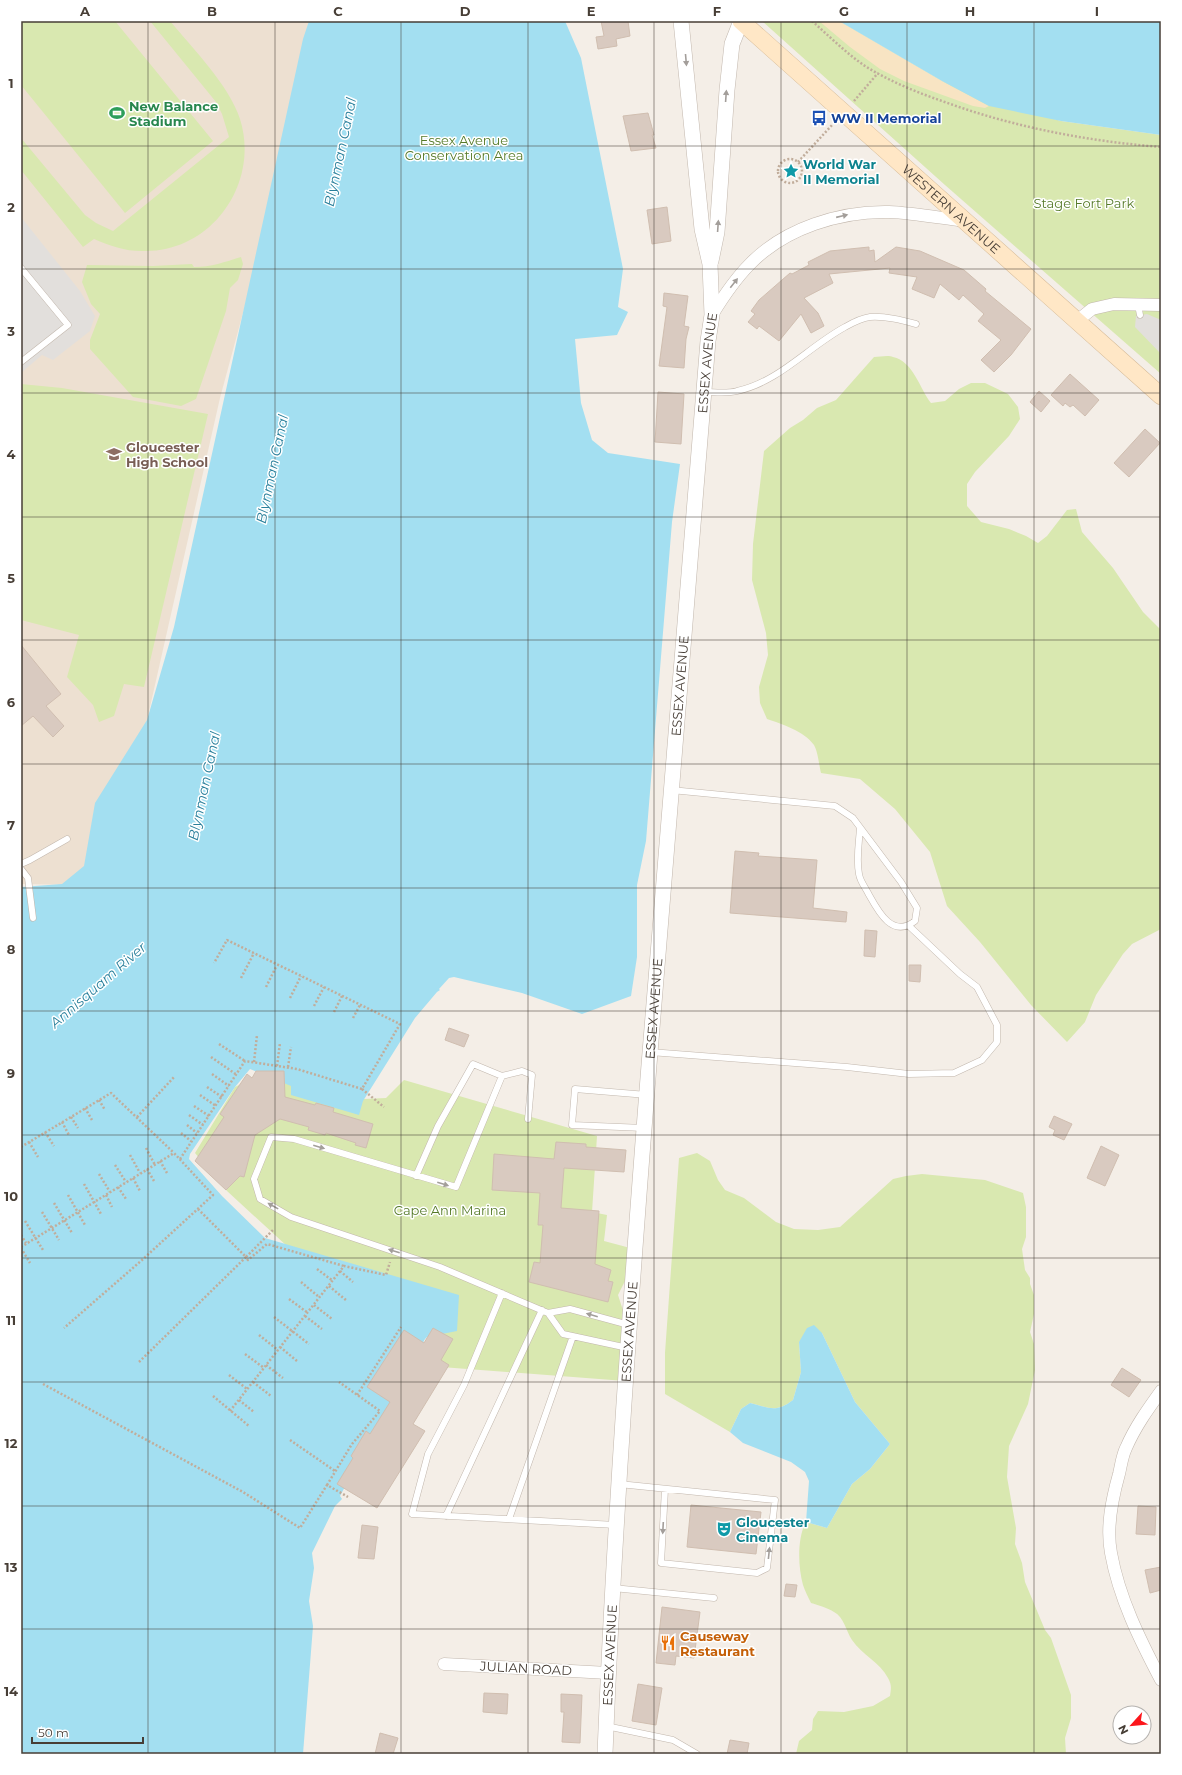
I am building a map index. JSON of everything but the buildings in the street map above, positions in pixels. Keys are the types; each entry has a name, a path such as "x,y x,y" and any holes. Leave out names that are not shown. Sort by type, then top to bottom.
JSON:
{"main road":[{"name":"WESTERN AVENUE","path":"741,21 1161,396"}],"street":[{"name":"ESSEX AVENUE","path":"605,1754 611,1588 644,1128 704,392 712,315 710,264 702,229 681,21"},
{"name":"ESSEX AVENUE","path":"710,264 718,232 726,90 732,44 741,21"},
{"path":"712,315 723,297 750,263 779,242 808,227 836,218 868,213 889,212 965,221"},
{"path":"1078,321 1092,309 1114,304 1139,310 1161,305"},
{"path":"1161,1391 1138,1424 1125,1450 1114,1489 1109,1530 1111,1552 1116,1577 1136,1631 1161,1680"},
{"name":"JULIAN ROAD","path":"444,1664 608,1673"}],"lane":[{"path":"21,268 68,325 21,362"},
{"path":"704,392 737,392 758,384 778,373 829,335 851,323 869,317 896,319 916,324"},
{"path":"671,790 835,806 853,818 901,882 917,908 915,921 909,926 897,927 884,919 859,876 857,863 860,828"},
{"path":"21,864 67,838"},
{"path":"21,869 28,878 33,918"},
{"path":"650,1052 847,1067 909,1074 954,1074 982,1060 997,1042 997,1025 977,987 960,974 909,926"},
{"path":"416,1176 438,1126 473,1064 502,1076 522,1071 532,1075 528,1119"},
{"path":"502,1076 456,1187 294,1139 271,1137 254,1179 260,1199 291,1217 431,1264 545,1312 563,1334 628,1348"},
{"path":"644,1128 572,1125 575,1088 647,1095"},
{"path":"502,1293 464,1384 428,1454 412,1514 616,1525"},
{"path":"545,1312 570,1309 630,1326"},
{"path":"446,1516 545,1312"},
{"path":"509,1519 572,1336"},
{"path":"618,1484 775,1500 767,1568 757,1573 661,1563 665,1489"},
{"path":"611,1588 714,1598"},
{"path":"606,1726 673,1740 696,1754"}],"path":[{"path":"812,21 848,53 878,73 923,94 989,117 1077,138 1161,147"},
{"path":"857,98 878,73"},
{"path":"798,162 832,125"},
{"path":"791,159 798,162 802,169 799,179 789,183 780,178 778,173 782,162 791,159"},
{"path":"214,963 227,940 400,1024 362,1089"},
{"path":"241,978 254,953"},
{"path":"266,987 276,967"},
{"path":"290,998 301,976"},
{"path":"314,1006 324,987"},
{"path":"334,1012 342,996"},
{"path":"353,1018 360,1004"},
{"path":"254,1062 256,1035"},
{"path":"277,1066 280,1043"},
{"path":"219,1044 246,1061 298,1069 362,1089 384,1106"},
{"path":"288,1068 291,1047"},
{"path":"211,1057 236,1075"},
{"path":"180,1159 246,1061"},
{"path":"212,1074 229,1086"},
{"path":"137,1117 175,1076"},
{"path":"206,1086 222,1097"},
{"path":"21,1147 111,1093 174,1153 213,1195 64,1328"},
{"path":"200,1095 216,1106"},
{"path":"99,1100 105,1110"},
{"path":"194,1106 209,1116"},
{"path":"85,1108 92,1120"},
{"path":"189,1115 204,1126"},
{"path":"71,1117 78,1128"},
{"path":"62,1122 69,1135"},
{"path":"187,1125 198,1133"},
{"path":"45,1132 54,1146"},
{"path":"181,1133 191,1141"},
{"path":"29,1142 38,1157"},
{"path":"146,1148 155,1165"},
{"path":"30,1263 21,1248 26,1244 174,1153"},
{"path":"130,1155 140,1173"},
{"path":"160,1161 167,1173"},
{"path":"116,1165 126,1182"},
{"path":"147,1170 154,1181"},
{"path":"99,1174 110,1192"},
{"path":"133,1178 140,1191"},
{"path":"84,1184 101,1214"},
{"path":"118,1187 126,1199"},
{"path":"68,1195 86,1224"},
{"path":"106,1195 112,1207"},
{"path":"54,1203 72,1233"},
{"path":"198,1209 248,1260 267,1244 344,1266 386,1275 390,1262"},
{"path":"42,1212 59,1240"},
{"path":"25,1221 43,1250"},
{"path":"139,1362 246,1258 272,1230"},
{"path":"21,1235 26,1244"},
{"path":"230,1411 344,1266"},
{"path":"317,1269 333,1281"},
{"path":"340,1271 353,1282"},
{"path":"301,1282 320,1297"},
{"path":"329,1286 347,1301"},
{"path":"289,1299 308,1313"},
{"path":"314,1305 332,1319"},
{"path":"274,1316 309,1344"},
{"path":"305,1316 322,1329"},
{"path":"357,1395 401,1327"},
{"path":"259,1336 278,1350"},
{"path":"280,1347 297,1361"},
{"path":"245,1354 264,1368"},
{"path":"266,1365 282,1378"},
{"path":"229,1375 247,1389"},
{"path":"253,1382 270,1396"},
{"path":"43,1384 243,1492 300,1528 352,1444 380,1411 339,1382"},
{"path":"213,1396 249,1426"},
{"path":"239,1400 254,1412"},
{"path":"290,1440 335,1471"},
{"path":"327,1486 348,1497"}],"shaded area":[{"name":"Gloucester High School","path":"21,21 314,21 274,198 220,398 145,729 78,885 21,884"},
{"path":"21,217 80,291 95,316 90,331 53,360 42,355 21,373"},
{"path":"1147,314 1161,320 1161,354 1135,327 1136,316"}],"green space":[{"name":"New Balance Stadium","path":"21,21 115,21 213,141 125,213 21,85"},
{"path":"150,21 170,21 210,68 228,93 235,106 240,119 244,143 243,166 237,188 226,209 210,226 192,239 170,248 132,251 94,239 83,247 21,170 21,138 85,215 96,223 113,231 229,137 222,114 216,102"},
{"name":"Stage Fort Park","path":"762,21 839,21 942,81 1061,121 1161,135 1161,374 945,185"},
{"path":"241,257 243,264 238,280 230,288 226,311 196,399 181,406 133,397 90,349 90,340 100,314 91,304 82,282 87,265 153,266 192,264 194,267 200,267 218,264"},
{"path":"891,356 906,364 931,403 945,401 959,389 971,383 985,383 1008,394 1018,407 1020,419 1009,436 975,472 967,484 967,506 981,522 1009,529 1038,543 1047,536 1067,510 1076,509 1082,532 1113,568 1143,612 1161,630 1161,929 1132,944 1123,954 1096,995 1085,1022 1067,1042 1031,1005 980,942 947,906 930,852 895,809 860,779 821,773 814,745 810,740 799,732 767,719 760,703 759,687 768,655 766,633 752,580 753,544 764,451 790,428 803,420 817,408 836,400 874,357"},
{"path":"21,384 62,388 208,414 144,687 124,684 114,716 99,722 93,705 67,677 79,635 21,620"},
{"name":"Cape Ann Marina","path":"283,1063 341,1100 386,1098 404,1080 597,1136 592,1212 607,1215 604,1241 634,1249 631,1269 618,1295 631,1335 625,1381 415,1365 439,1338 325,1281 227,1191 195,1153 235,1087"},
{"path":"697,1153 710,1161 718,1180 725,1190 744,1198 776,1222 794,1229 818,1230 840,1227 893,1179 906,1176 922,1174 985,1180 1023,1193 1026,1207 1026,1237 1022,1249 1025,1270 1030,1278 1030,1284 1034,1295 1034,1314 1030,1332 1034,1344 1035,1370 1028,1404 1009,1446 1007,1477 1016,1528 1015,1544 1022,1563 1025,1582 1045,1630 1051,1638 1071,1695 1071,1718 1065,1738 1066,1754 796,1754 799,1741 812,1730 813,1719 818,1711 844,1712 873,1706 890,1696 891,1685 885,1672 856,1645 840,1617 829,1609 811,1603 803,1585 799,1553 801,1536 806,1522 827,1528 852,1484 870,1469 890,1444 855,1402 822,1333 799,1342 801,1372 793,1400 782,1407 777,1408 768,1408 750,1403 741,1409 730,1432 665,1394 665,1353 679,1158"}],"sand":[{"path":"819,21 839,21 942,81 989,106 985,108 973,106 904,81 880,69 850,47"}],"water":[{"path":"309,21 565,21 581,58 623,269 618,307 628,312 617,335 575,339 581,403 592,440 608,453 680,464 672,522 646,841 637,885 637,957 631,996 582,1014 522,993 454,977 449,978 415,1018 363,1101 359,1115 291,1095 291,1086 250,1069 235,1087 190,1154 189,1159 222,1196 265,1238 459,1295 457,1331 427,1337 425,1339 340,1496 342,1499 335,1506 312,1553 314,1568 309,1601 313,1626 303,1754 21,1754 21,887 62,884 84,866 95,803 147,720 174,627 303,39"},
{"path":"839,21 1161,21 1161,135 1061,121 989,106 942,81"},
{"path":"814,1325 822,1333 855,1402 890,1444 870,1469 852,1484 827,1528 806,1522 809,1481 805,1472 791,1462 743,1443 730,1432 741,1409 750,1403 768,1408 777,1408 782,1407 793,1400 801,1372 799,1342 807,1328"}],"place":[{"name":"New Balance Stadium","path":"117,113"},
{"name":"WW II Memorial","path":"819,118"},
{"name":"World War II Memorial","path":"791,171"},
{"name":"Gloucester High School","path":"114,454"},
{"name":"Gloucester Cinema","path":"724,1529"},
{"name":"Causeway Restaurant","path":"668,1643"}],"park label":[{"name":"Essex Avenue Conservation Area","path":"464,148"}],"water label":[{"name":"Blynman Canal","path":"340,152"},
{"name":"Blynman Canal","path":"272,469"},
{"name":"Blynman Canal","path":"204,786"},
{"name":"Annisquam River","path":"98,985"}]}
